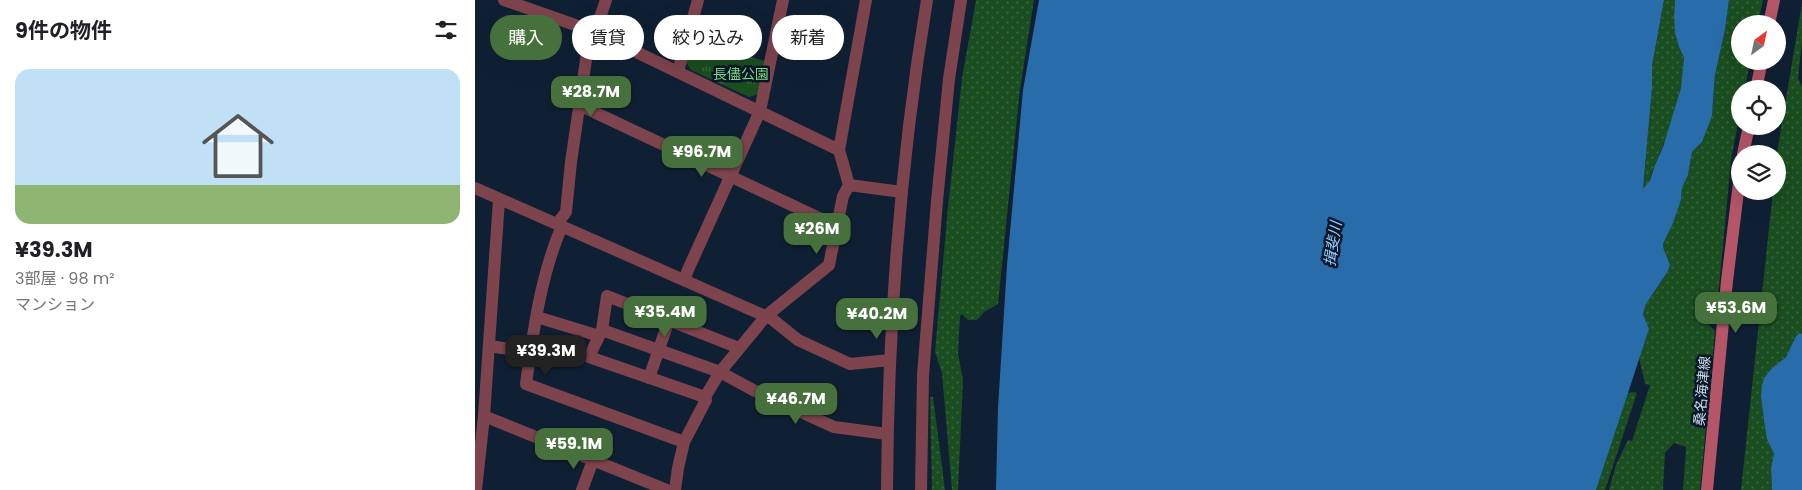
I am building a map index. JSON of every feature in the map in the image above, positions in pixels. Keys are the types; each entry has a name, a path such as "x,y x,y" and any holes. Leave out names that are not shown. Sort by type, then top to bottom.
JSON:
{"main road":[{"path":"1771,15 1774,0"},
{"name":"桑名海津線","path":"1707,490 1727,281 1737,200"}],"street":[{"path":"504,0 572,24"},
{"path":"601,15 606,0"},
{"path":"678,71 698,0"},
{"path":"685,281 687,272 760,111 783,0"},
{"path":"675,490 684,442 706,400 705,397 720,372 767,316 829,265 843,196 849,185 839,150 866,0"},
{"path":"887,490 890,360 902,192 910,107 927,0"},
{"path":"921,490 923,375 937,201 949,79 961,0"},
{"path":"644,55 839,150"},
{"path":"586,60 566,212 560,225 550,260 530,352 526,384 684,442"},
{"path":"579,105 836,226"},
{"path":"849,185 902,192"},
{"path":"475,188 767,316 798,340 850,364 890,360"},
{"path":"476,490 484,416 499,200"},
{"path":"705,397 589,357 600,333 607,296 739,348"},
{"path":"537,317 659,350 720,372 753,390 834,427 887,434"},
{"path":"649,378 669,320"},
{"path":"489,346 530,352"},
{"path":"484,416 667,490"},
{"path":"581,490 593,460"}],"green space":[{"path":"976,0 1034,0 1020,89 998,304 984,312 977,320 968,320 962,314 960,316 958,353 963,380 958,490 952,490 942,373 935,352 962,78"},
{"path":"1664,0 1675,0 1676,34 1684,60 1684,71 1679,98 1670,126 1649,180 1643,190 1652,88 1652,66"},
{"path":"1729,0 1763,0 1760,15 1731,15 1731,70 1748,70 1747,80 1731,80 1731,135 1736,135 1734,145 1731,145 1717,308 1710,317 1709,325 1715,331 1700,490 1683,490 1686,447 1674,443 1665,453 1663,490 1609,490 1616,465 1628,440 1632,441 1650,385 1645,384 1639,358 1649,329 1643,314 1646,304 1668,271 1670,263 1663,244 1681,200 1682,188 1688,175 1692,152 1700,145 1713,107 1715,75 1725,30"},
{"path":"1802,3 1802,41 1798,78 1802,87 1802,334 1796,336 1786,357 1772,368 1764,378 1761,397 1765,428 1774,454 1771,468 1772,490 1741,490 1772,200 1786,200 1786,145 1778,145 1780,135 1786,135 1786,100"},
{"name":"長儘公園","path":"687,60 765,61 759,94 749,97 691,70"},
{"path":"1627,393 1637,393 1605,490 1596,490"},
{"path":"930,397 933,397 945,490 932,490"}],"water":[{"name":"揖斐川","path":"1039,0 1664,0 1652,66 1652,88 1643,189 1650,180 1663,147 1681,88 1684,58 1675,33 1675,0 1729,0 1725,30 1715,75 1712,116 1702,142 1692,152 1688,175 1682,188 1681,200 1663,244 1670,264 1668,271 1646,304 1643,314 1649,329 1596,490 996,490 998,408 1007,265 1023,90"},
{"path":"1800,333 1802,334 1802,490 1772,490 1771,468 1774,454 1767,439 1765,428 1761,397 1762,385 1764,378 1772,368 1786,357 1796,336"}]}
